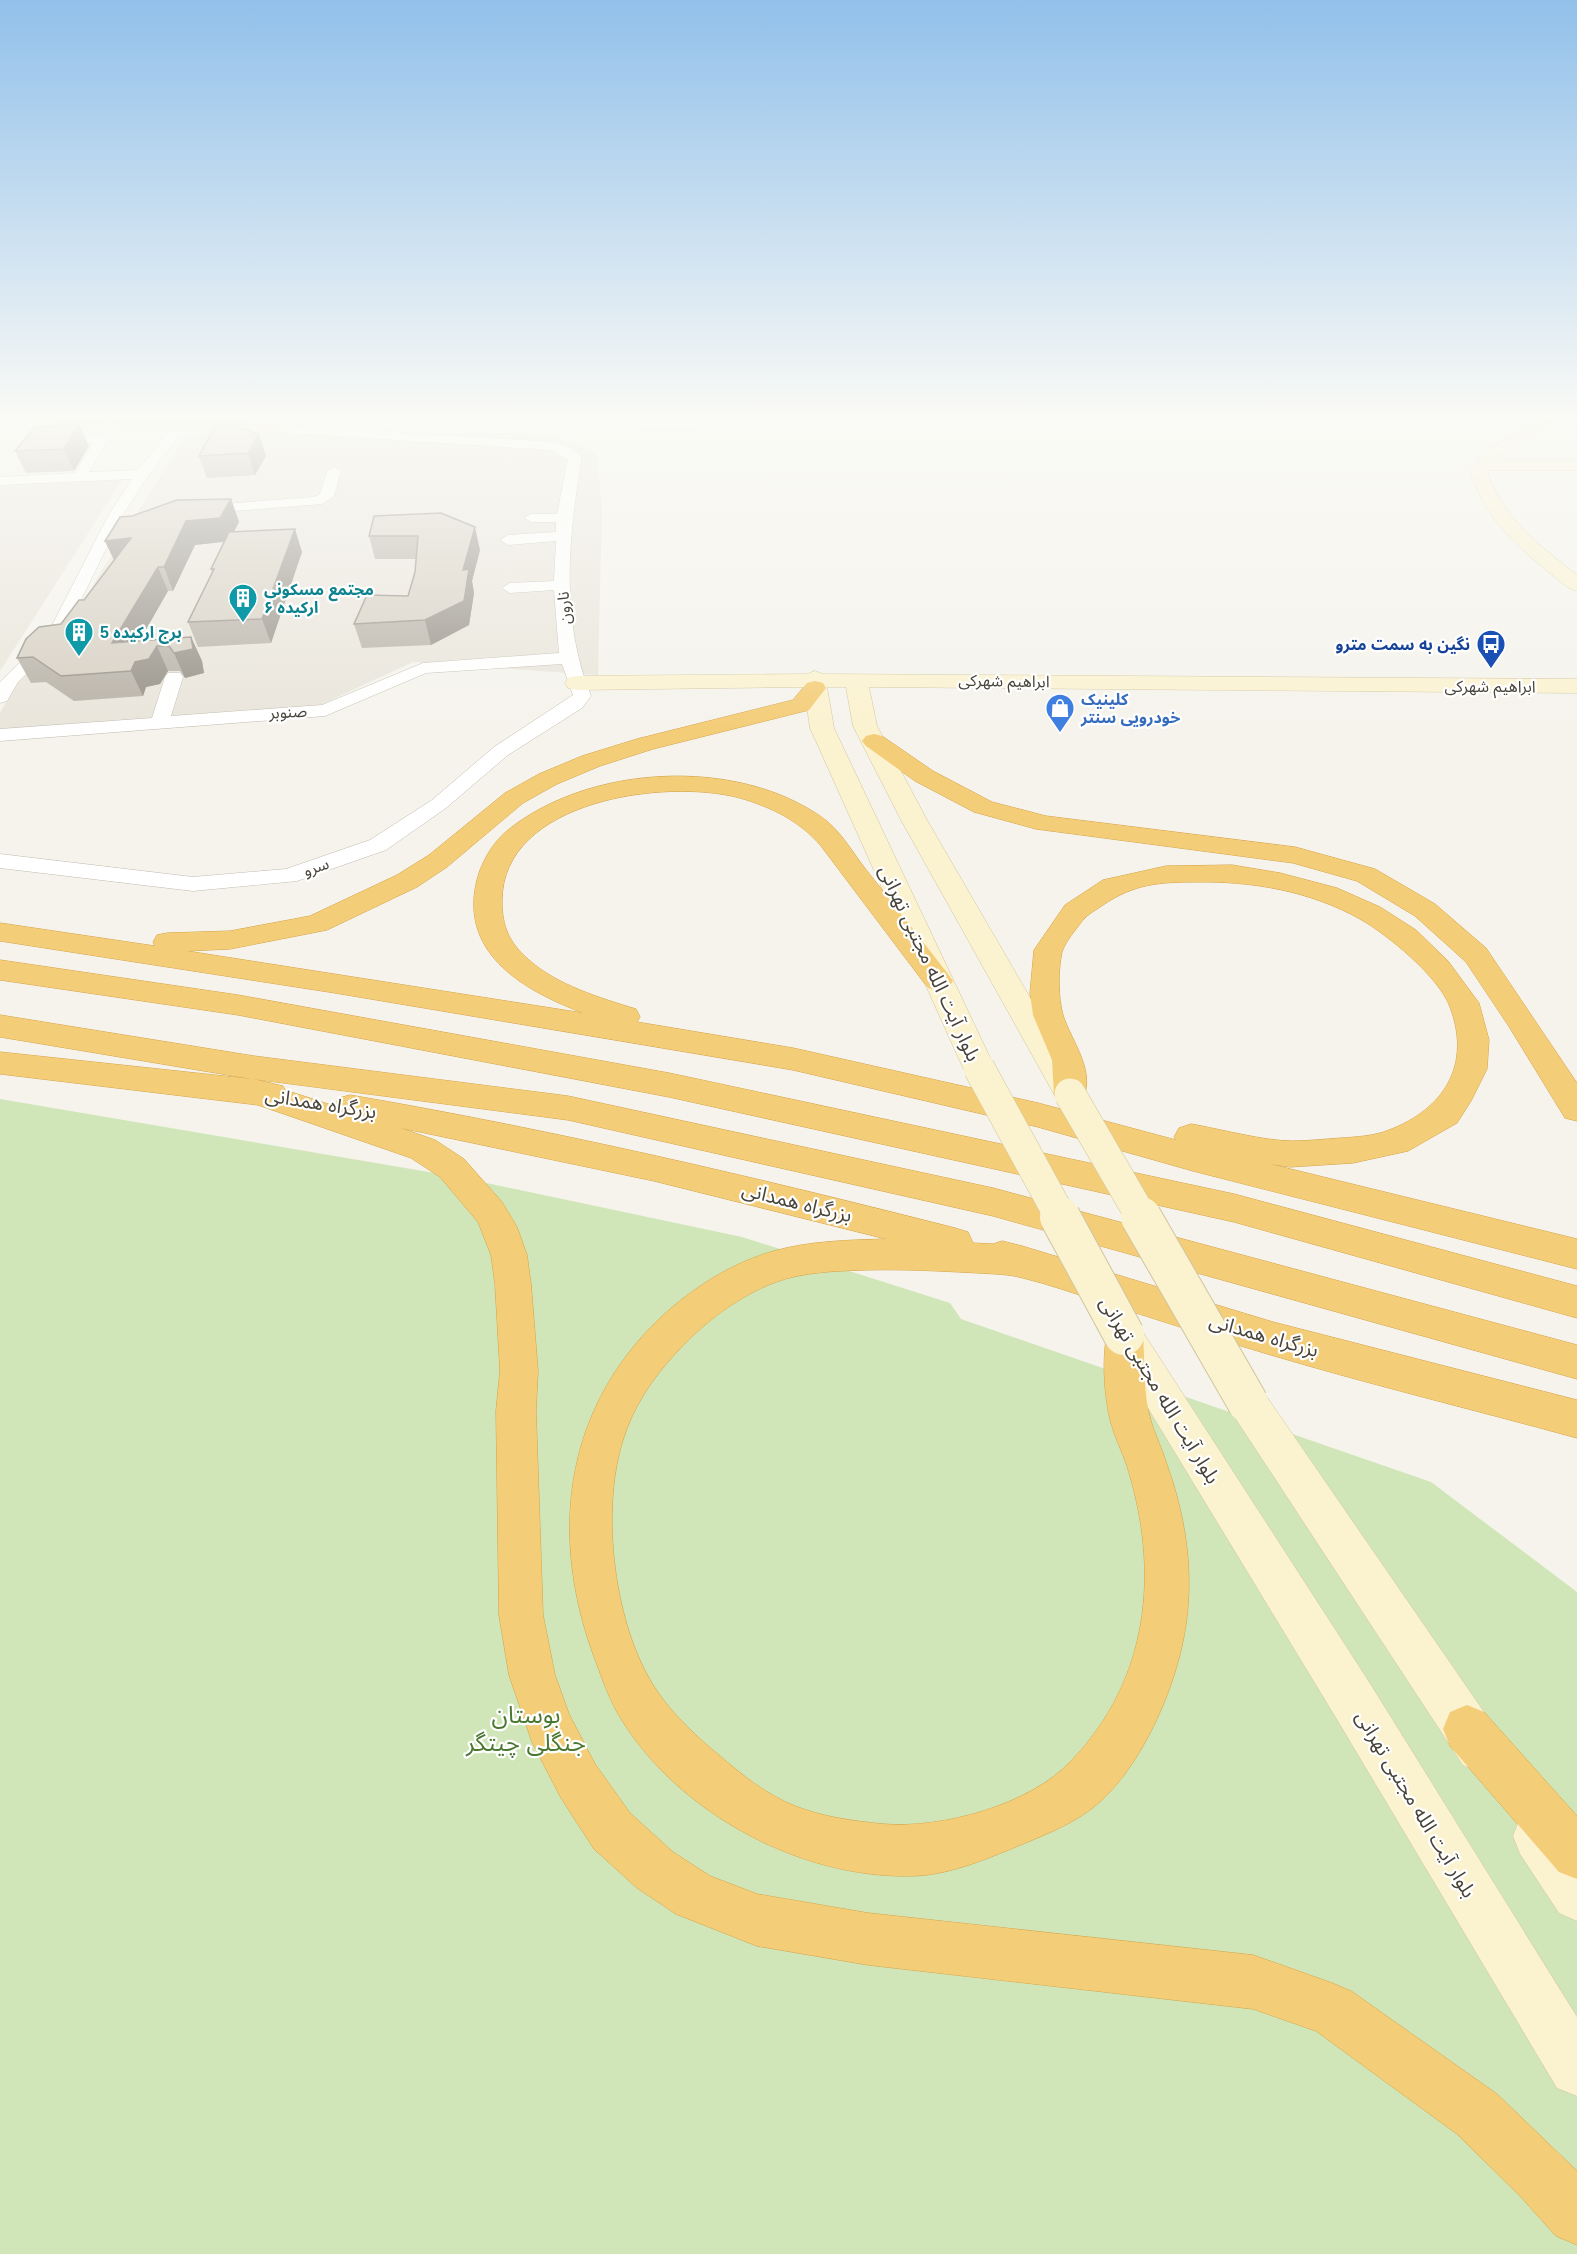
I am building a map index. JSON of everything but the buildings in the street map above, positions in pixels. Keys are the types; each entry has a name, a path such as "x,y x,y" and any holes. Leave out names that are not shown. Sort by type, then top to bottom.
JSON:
{"highway":[{"path":"10,933 160,942 230,940 317,924 407,881 438,861 514,798 548,779 591,761 645,744 801,705 816,692"},
{"path":"874,741 924,776 983,807 1045,824 1295,855 1366,876 1425,910 1476,956 1519,1017 1577,1109"},
{"path":"938,981 828,836 792,809 750,793 715,786 679,784 614,791 567,805 515,837 494,867 489,886 491,932 520,969 565,993 622,1016 793,1059 1038,1115 1192,1158 1577,1254"},
{"path":"1038,1115 1135,1127 1290,1154 1353,1150 1396,1142 1445,1114 1460,1093 1471,1069 1474,1040 1464,1004 1438,968 1406,937 1370,913 1327,894 1280,881 1232,873 1166,874 1113,886 1092,899 1075,911 1048,950 1045,993 1048,1015 1068,1060 1070,1094"},
{"path":"10,933 335,983 793,1059"},
{"path":"0,970 238,1005 669,1085 1234,1208 1577,1302"},
{"name":"بزرگراه همدانی","path":"0,1026 255,1068 568,1108 993,1202 1577,1362"},
{"name":"بزرگراه همدانی","path":"0,1063 252,1091 457,1125 780,1197 1022,1261 1273,1340 1577,1419"},
{"path":"252,1091 423,1149 452,1168 490,1212 499,1227 509,1255 513,1284 519,1371 516,1411 521,1615 532,1675 549,1725 578,1781 612,1831 655,1870 694,1896 757,1920 868,1939 969,1952 1071,1959 1253,1982 1332,2010 1400,2056 1477,2114 1541,2175 1577,2215"},
{"path":"1022,1261 910,1255 843,1255 777,1266 711,1298 672,1331 643,1364 628,1386 602,1443 592,1490 593,1577 603,1620 622,1672 644,1713 680,1753 726,1792 778,1825 846,1846 912,1851 986,1835 1041,1811 1084,1783 1114,1748 1138,1713 1154,1668 1164,1621 1168,1564 1163,1521 1148,1467 1129,1416 1124,1335"},
{"path":"1467,1729 1577,1854"}],"main road":[{"path":"1505,520 1516,533 1577,585"},
{"name":"ابراهیم شهرکی","path":"858,692 1245,685 1577,686"},
{"path":"579,689 816,692 837,703 858,692 865,726 914,820 1248,1403 1577,1895"},
{"name":"بلوار آیت الله مجتبی تهرانی","path":"816,692 822,728 978,1068 1124,1335 1358,1709 1577,2068"},
{"name":"ابراهیم شهرکی","path":"858,692 1577,696"}],"street":[{"path":"0,697 6,679 52,639 113,520"},
{"name":"نارون","path":"564,520 562,585 568,658 579,689"},
{"path":"507,540 564,536"},
{"path":"510,588 562,585"},
{"name":"صنوبر","path":"0,735 325,710 423,669 568,658"},
{"path":"160,722 174,677"},
{"name":"سرو","path":"0,861 193,884 289,876 378,845 439,804 501,751 575,704 579,689"}],"shaded area":[{"path":"0,520 96,520 2,668 0,669"},
{"path":"133,520 602,520 598,675 413,662 320,705 0,730 0,713 21,676 63,642 96,580"}],"green space":[{"name":"بوستان جنگلی چیتگر","path":"0,1099 458,1177 742,1237 950,1303 961,1319 1431,1482 1577,1592 1577,2254 0,2254"}],"place":[{"name":"مجتمع مسکونی ارکیده ۶","path":"243,624"},
{"name":"برج ارکیده 5","path":"79,658"},
{"name":"نگین به سمت مترو","path":"1491,670"},
{"name":"کلینیک خودرویی سنتر","path":"1060,734"}]}
